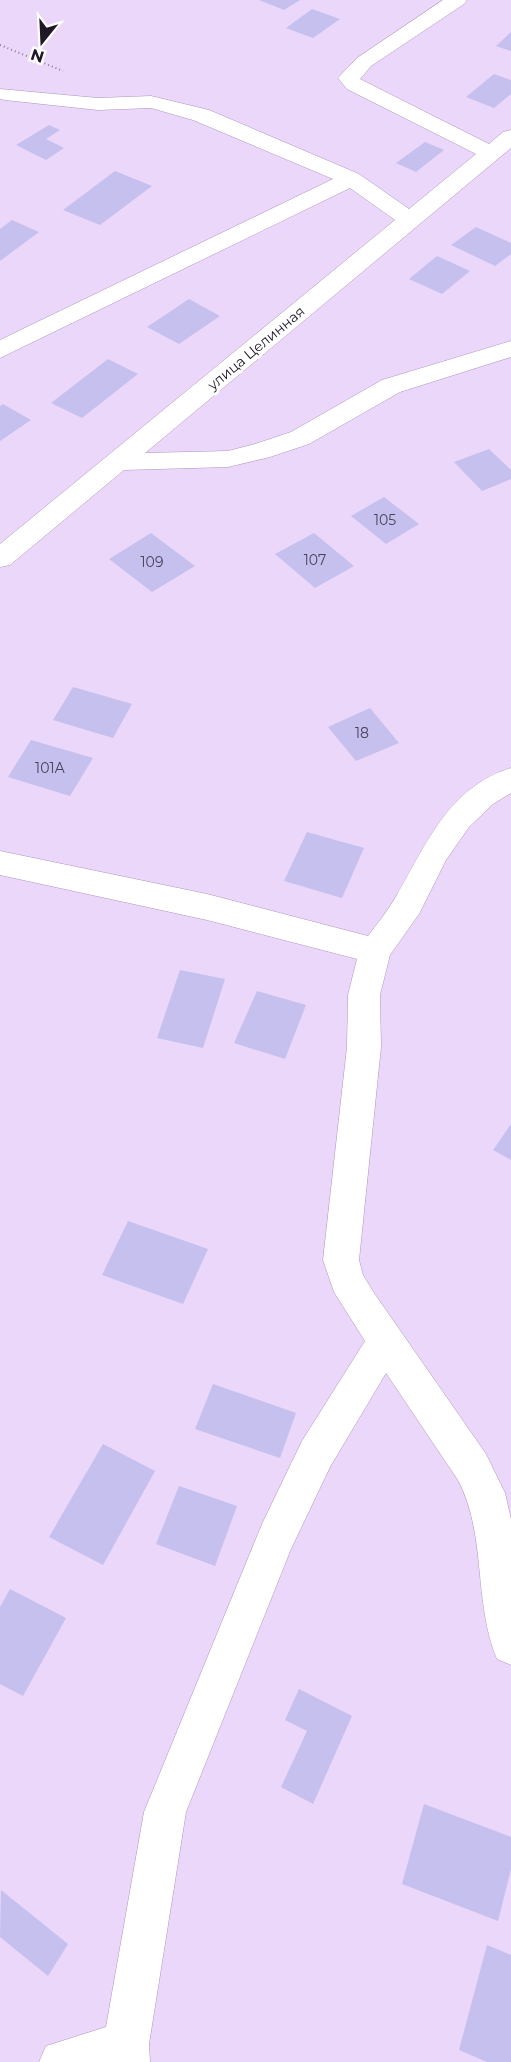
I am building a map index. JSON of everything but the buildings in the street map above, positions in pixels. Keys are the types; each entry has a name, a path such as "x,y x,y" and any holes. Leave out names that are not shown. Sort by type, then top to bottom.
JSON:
{"street":[{"path":"456,0 364,62 349,78 354,85 491,153"},
{"path":"5,94 98,104 151,102 201,115 351,179 409,219"},
{"name":"улица Целинная","path":"0,558 120,462 409,219 511,137"},
{"path":"0,350 351,179"},
{"path":"120,462 228,459 261,451 300,438 391,386 511,349"},
{"path":"511,779 482,796 458,819 434,853 408,905 375,951 364,995 364,1047 341,1260 347,1280 472,1467 486,1493 504,1619 511,1645"},
{"path":"0,863 207,907 375,951"},
{"path":"62,2062 127,2053 165,1812 276,1538 316,1454 386,1340"}]}
